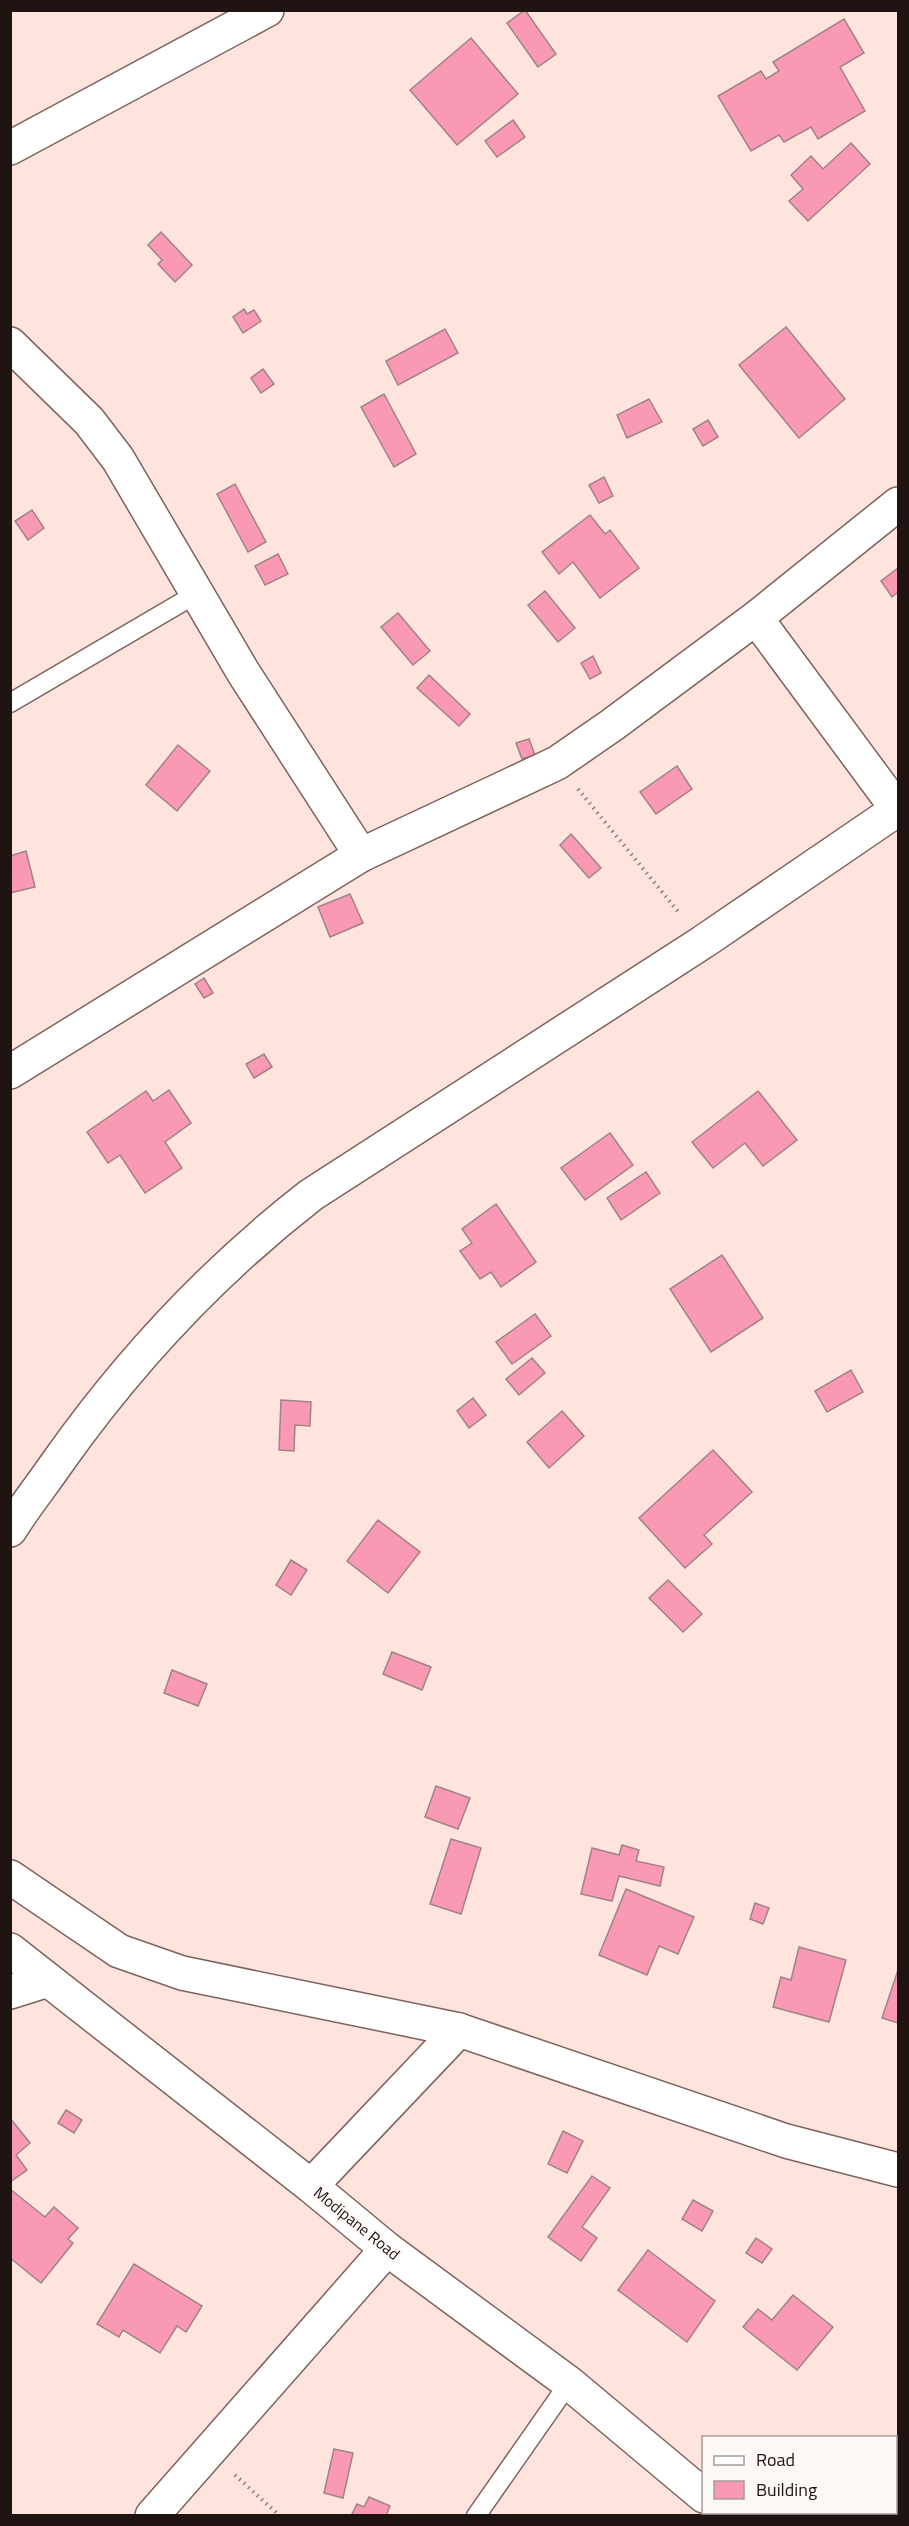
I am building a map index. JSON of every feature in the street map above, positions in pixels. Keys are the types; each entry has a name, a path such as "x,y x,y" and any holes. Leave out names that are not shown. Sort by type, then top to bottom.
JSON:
{"street":[{"path":"10,148 267,10"},
{"path":"10,344 89,421 118,459 196,594 361,855"},
{"path":"10,1072 361,855 557,763 756,618 898,504"},
{"path":"10,1530 96,1408 175,1316 270,1227 311,1195 703,942 898,809 756,618"},
{"path":"10,1877 119,1951 182,1973 459,2030 786,2141 898,2170"},
{"name":"Modipane Road","path":"10,1950 311,2186 387,2249 569,2383 702,2494"},
{"path":"10,1992 48,1980"},
{"path":"311,2186 459,2030"},
{"path":"152,2516 387,2249"}],"lane":[{"path":"10,702 196,594"},
{"path":"476,2516 569,2383"}],"path":[{"path":"557,763 703,942"},
{"path":"210,2452 280,2516"}],"building":[{"path":"525,10 556,54 538,67 507,23"},
{"path":"844,19 864,53 840,67 865,111 818,139 811,127 784,142 779,135 751,151 718,96 761,71 766,79 779,71 773,62"},
{"path":"471,38 518,94 457,145 410,90"},
{"path":"513,120 525,137 497,157 485,141"},
{"path":"851,143 870,164 808,221 789,201 803,189 791,175 811,156 823,169"},
{"path":"161,232 192,265 175,282 158,264 162,260 148,245"},
{"path":"244,309 247,314 254,310 261,321 243,333 233,317"},
{"path":"786,327 845,399 799,438 739,365"},
{"path":"445,329 458,353 398,385 386,361"},
{"path":"263,369 274,384 261,393 251,378"},
{"path":"384,394 416,454 394,467 361,407"},
{"path":"649,399 662,422 627,438 617,415"},
{"path":"708,420 718,437 703,446 693,429"},
{"path":"604,477 613,496 599,503 589,485"},
{"path":"235,484 266,542 248,552 217,494"},
{"path":"32,510 44,528 28,540 15,521"},
{"path":"590,515 605,534 610,530 639,568 600,598 573,562 559,574 542,552"},
{"path":"278,554 288,574 265,585 255,566"},
{"path":"898,568 898,592 892,597 881,581"},
{"path":"545,591 575,628 558,642 528,605"},
{"path":"398,613 430,651 413,665 381,627"},
{"path":"593,656 601,673 590,679 581,663"},
{"path":"429,675 470,714 459,726 417,688"},
{"path":"529,739 535,755 522,759 516,743"},
{"path":"178,745 210,771 177,811 146,785"},
{"path":"677,766 692,789 656,814 640,792"},
{"path":"571,834 601,868 589,878 560,845"},
{"path":"26,851 35,887 10,893 10,856"},
{"path":"350,894 363,923 330,937 318,907"},
{"path":"204,978 213,993 204,998 195,984"},
{"path":"264,1054 272,1067 254,1078 246,1064"},
{"path":"169,1090 191,1123 165,1142 182,1168 145,1193 120,1155 108,1163 87,1132 146,1091 153,1101"},
{"path":"758,1091 797,1140 763,1166 745,1143 713,1168 692,1142"},
{"path":"610,1133 633,1165 585,1200 561,1168"},
{"path":"646,1172 660,1193 621,1220 607,1198"},
{"path":"496,1204 536,1262 501,1287 491,1272 480,1279 460,1251 472,1243 462,1229"},
{"path":"722,1255 763,1318 711,1352 670,1289"},
{"path":"535,1314 551,1336 512,1364 496,1342"},
{"path":"532,1358 545,1373 519,1395 506,1379"},
{"path":"851,1370 863,1392 827,1412 815,1391"},
{"path":"473,1398 486,1415 469,1428 457,1411"},
{"path":"281,1400 311,1402 310,1426 295,1425 294,1451 279,1450"},
{"path":"562,1411 584,1436 549,1468 527,1442"},
{"path":"713,1450 752,1492 704,1535 712,1544 685,1568 639,1518"},
{"path":"378,1520 420,1552 388,1593 347,1561"},
{"path":"291,1560 307,1570 291,1595 276,1585"},
{"path":"668,1580 702,1614 683,1632 649,1598"},
{"path":"392,1652 431,1667 422,1690 383,1674"},
{"path":"172,1670 207,1684 198,1706 164,1693"},
{"path":"436,1786 470,1798 458,1829 425,1817"},
{"path":"451,1839 481,1848 461,1914 430,1904"},
{"path":"622,1845 639,1850 636,1861 664,1867 660,1886 619,1876 612,1901 581,1894 592,1848 619,1855"},
{"path":"626,1889 694,1917 678,1954 659,1946 647,1975 599,1955"},
{"path":"755,1903 769,1908 763,1924 750,1919"},
{"path":"799,1947 846,1960 829,2022 773,2007 781,1977 791,1980"},
{"path":"898,1970 898,2023 882,2018"},
{"path":"66,2110 82,2120 74,2133 58,2123"},
{"path":"10,2118 30,2143 16,2155 27,2170 10,2182"},
{"path":"563,2131 583,2141 567,2173 548,2164"},
{"path":"592,2176 610,2188 582,2227 597,2238 581,2261 548,2237"},
{"path":"10,2189 45,2217 54,2207 78,2228 68,2239 73,2243 41,2283 10,2258"},
{"path":"693,2200 713,2211 702,2231 682,2219"},
{"path":"756,2238 772,2249 762,2263 746,2253"},
{"path":"648,2250 715,2301 687,2342 618,2290"},
{"path":"134,2264 202,2306 186,2332 177,2326 160,2353 123,2330 119,2337 97,2324"},
{"path":"793,2295 833,2327 797,2370 743,2327 758,2309 772,2320"},
{"path":"334,2449 353,2453 343,2498 324,2493"},
{"path":"369,2497 390,2506 386,2516 351,2516 357,2504 364,2507"}]}
